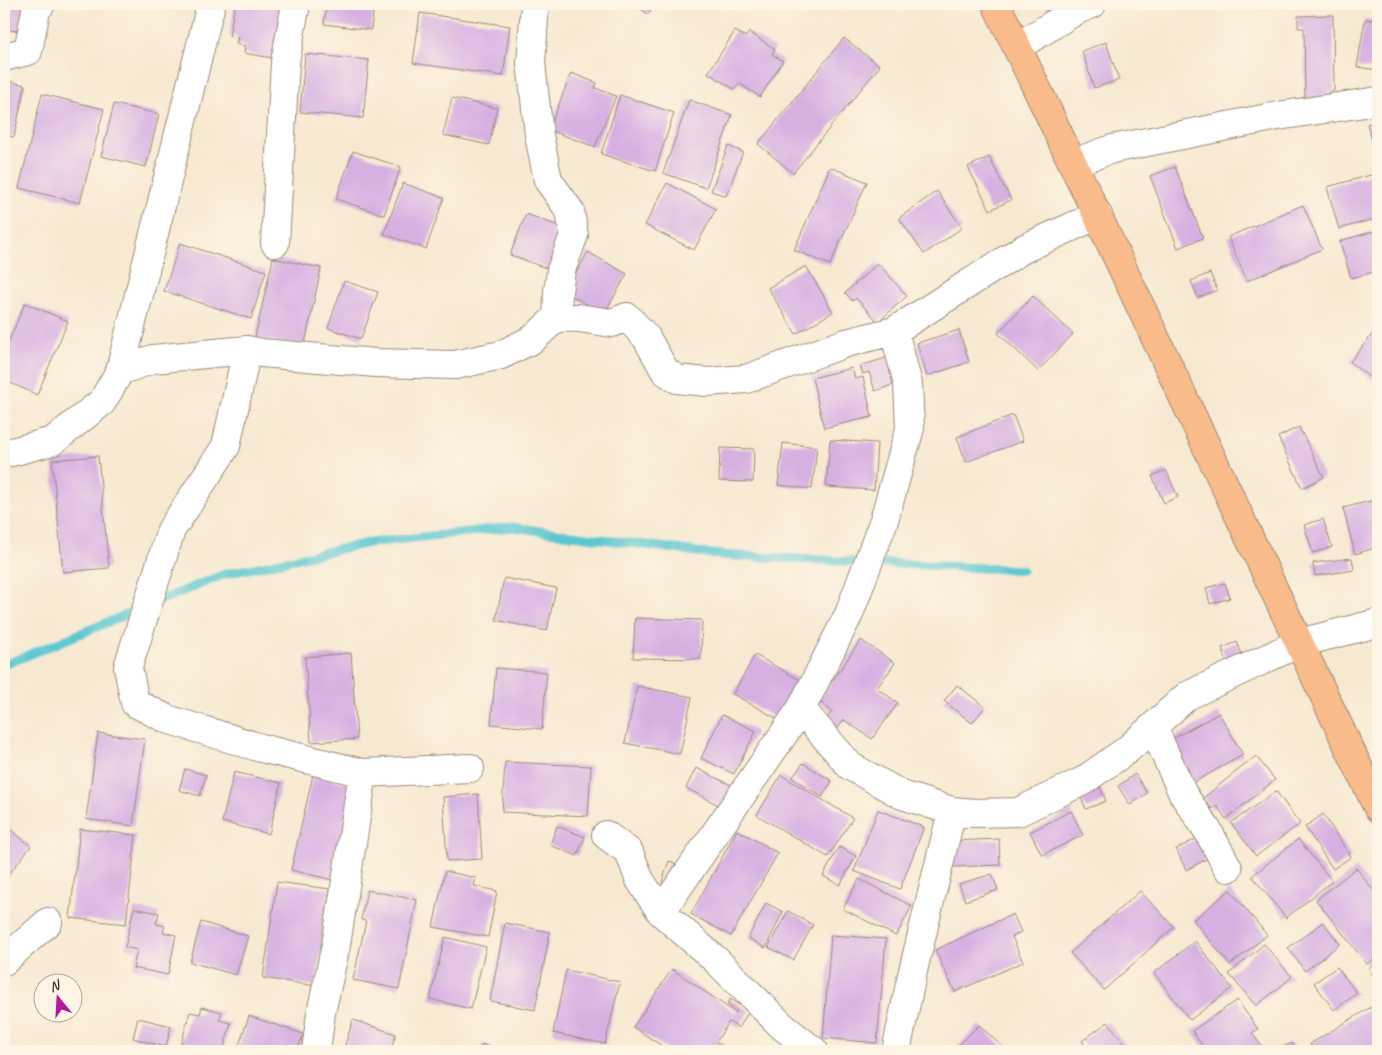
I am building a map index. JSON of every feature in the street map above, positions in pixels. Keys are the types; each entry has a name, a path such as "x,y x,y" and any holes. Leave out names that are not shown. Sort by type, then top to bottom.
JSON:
{"main road":[{"path":"996,4 1378,808"}],"street":[{"path":"4,57 28,51 36,10 41,4"},
{"path":"4,454 53,442 102,402 120,371 210,4"},
{"path":"275,243 285,62 296,4"},
{"path":"535,4 532,63 539,135 548,180 570,211 574,235 561,270 557,317"},
{"path":"1017,47 1075,11 1092,4"},
{"path":"1073,163 1112,149 1278,116 1378,101"},
{"path":"120,371 153,359 247,350 376,363 455,365 501,355 533,339 557,317 612,323 627,317 646,337 665,371 677,379 707,382 746,379 846,343 894,330 1023,249 1098,216"},
{"path":"661,912 801,709 849,614 884,520 910,428 908,384 894,330"},
{"path":"247,350 226,446 171,530 128,667 135,703 167,718 261,748 363,773 470,768"},
{"path":"801,709 850,766 902,795 952,811 976,813 1018,812 1083,781 1127,750 1188,696 1299,643 1378,623"},
{"path":"1153,727 1183,794 1208,831 1228,868"},
{"path":"316,1051 321,1013 336,945 363,773"},
{"path":"896,1051 912,975 952,811"},
{"path":"606,836 628,852 640,880 661,912 717,961 782,1026 814,1051"},
{"path":"4,961 48,922"}],"building":[{"path":"4,4 26,4 24,31 4,30"},
{"path":"235,4 287,4 277,59 244,53 245,46 236,44 238,37 229,36"},
{"path":"327,4 374,4 371,30 324,24"},
{"path":"633,4 655,4 648,14"},
{"path":"1044,4 1074,4 1049,18"},
{"path":"420,13 510,26 503,76 413,63"},
{"path":"1333,15 1334,91 1328,92 1328,104 1305,104 1304,28 1298,28 1298,16"},
{"path":"1365,19 1378,21 1378,70 1357,67"},
{"path":"735,31 746,37 749,32 775,49 772,54 783,61 760,97 739,83 734,89 708,73"},
{"path":"844,38 880,66 793,173 758,144"},
{"path":"1106,42 1119,80 1094,88 1082,51"},
{"path":"305,54 369,60 363,118 300,112"},
{"path":"571,73 597,83 595,88 616,96 595,147 549,130"},
{"path":"4,80 25,85 14,137 4,135"},
{"path":"42,94 104,109 80,203 19,188"},
{"path":"620,95 674,113 655,171 601,154"},
{"path":"452,98 497,108 489,145 443,135"},
{"path":"689,100 732,115 706,188 663,173"},
{"path":"114,104 159,114 146,167 101,156"},
{"path":"1378,121 1378,160 1367,124"},
{"path":"728,146 743,152 726,196 711,191"},
{"path":"353,151 401,167 384,215 336,199"},
{"path":"989,157 1011,200 990,210 968,167"},
{"path":"830,167 867,182 830,265 794,250"},
{"path":"1175,167 1203,238 1178,248 1150,176"},
{"path":"1378,173 1378,218 1339,229 1327,187"},
{"path":"403,183 444,198 426,249 384,234"},
{"path":"667,183 716,209 694,250 645,225"},
{"path":"937,191 962,228 924,254 899,218"},
{"path":"1303,205 1322,249 1247,281 1228,237"},
{"path":"526,214 572,231 557,272 510,255"},
{"path":"1378,230 1378,271 1351,278 1340,241"},
{"path":"180,243 266,271 251,319 164,291"},
{"path":"588,252 627,274 604,314 565,292"},
{"path":"273,258 321,268 304,348 255,337"},
{"path":"878,263 907,296 878,322 856,298 853,301 845,293"},
{"path":"806,266 833,312 796,334 768,288"},
{"path":"1210,273 1217,290 1198,298 1191,281"},
{"path":"344,281 378,292 361,339 328,328"},
{"path":"1033,296 1073,334 1038,371 998,333"},
{"path":"25,303 68,321 37,395 4,380 4,352"},
{"path":"1378,327 1378,384 1350,362"},
{"path":"959,330 969,362 927,376 917,343"},
{"path":"889,357 901,382 875,391 869,372 863,374 860,366"},
{"path":"852,368 855,379 863,377 872,417 824,428 812,378"},
{"path":"1013,415 1023,441 966,462 957,437"},
{"path":"1299,427 1324,477 1302,488 1278,437"},
{"path":"830,440 877,443 874,490 826,487"},
{"path":"783,443 817,447 812,489 778,485"},
{"path":"720,448 754,449 753,482 719,481"},
{"path":"98,456 109,568 63,572 52,460"},
{"path":"1166,470 1178,497 1164,503 1152,476"},
{"path":"1378,499 1378,547 1355,554 1343,508"},
{"path":"1323,519 1332,547 1313,553 1304,525"},
{"path":"1352,558 1354,570 1315,576 1313,563"},
{"path":"504,578 556,588 547,631 496,620"},
{"path":"1225,583 1230,598 1210,604 1206,588"},
{"path":"635,618 702,620 701,659 633,658"},
{"path":"861,640 895,663 877,688 898,703 872,739 844,720 838,728 826,720 832,711 818,701"},
{"path":"1237,642 1243,657 1227,662 1222,648"},
{"path":"351,653 357,739 311,742 305,657"},
{"path":"755,655 802,681 781,721 733,694"},
{"path":"496,668 547,672 542,729 491,724"},
{"path":"957,685 985,707 972,723 944,701"},
{"path":"637,686 692,697 680,754 625,743"},
{"path":"1219,713 1243,755 1189,785 1165,743"},
{"path":"722,715 756,731 734,774 701,758"},
{"path":"98,733 145,739 133,826 86,819"},
{"path":"1256,756 1275,780 1226,819 1217,806 1212,809 1203,798"},
{"path":"505,762 591,766 588,816 502,812"},
{"path":"803,763 832,781 822,797 792,778"},
{"path":"696,768 735,787 724,808 686,788"},
{"path":"185,769 206,775 200,796 179,790"},
{"path":"234,772 281,783 269,834 222,822"},
{"path":"1135,774 1147,793 1130,805 1118,786"},
{"path":"313,775 355,785 333,880 291,870"},
{"path":"781,775 853,818 828,857 757,815"},
{"path":"1100,787 1106,801 1086,809 1080,796"},
{"path":"1276,791 1300,824 1256,856 1231,823"},
{"path":"478,794 482,859 447,861 443,797"},
{"path":"878,810 924,827 900,889 854,871"},
{"path":"1071,811 1083,835 1042,855 1030,832"},
{"path":"1323,814 1351,857 1333,869 1305,827"},
{"path":"4,824 31,846 4,880"},
{"path":"557,826 585,837 577,856 550,845"},
{"path":"80,829 136,835 126,924 70,918"},
{"path":"737,830 778,853 731,936 691,914"},
{"path":"1200,837 1210,857 1186,870 1176,849"},
{"path":"999,839 1000,865 953,867 952,841"},
{"path":"1298,839 1332,881 1286,918 1252,876"},
{"path":"839,847 856,856 840,885 823,876"},
{"path":"669,861 683,866 675,887 662,882"},
{"path":"1356,868 1378,896 1378,956 1367,964 1316,900"},
{"path":"445,871 476,878 474,886 497,891 488,937 433,927"},
{"path":"992,874 998,890 965,901 959,884"},
{"path":"859,879 912,906 896,936 843,909"},
{"path":"277,882 330,889 316,986 263,978"},
{"path":"367,890 417,900 399,989 353,980 366,921 361,920"},
{"path":"1230,890 1267,935 1230,965 1193,920"},
{"path":"1140,891 1174,927 1104,990 1070,953"},
{"path":"766,903 783,912 765,948 748,938"},
{"path":"134,908 159,913 156,924 165,926 163,932 176,935 168,975 133,968 137,950 125,947"},
{"path":"788,911 813,925 793,960 768,947"},
{"path":"1013,914 1021,932 1012,937 1023,962 955,992 935,950"},
{"path":"201,922 248,936 236,975 190,962"},
{"path":"1323,922 1340,944 1305,971 1288,948"},
{"path":"505,923 550,932 535,1010 490,1001"},
{"path":"831,935 886,939 877,1043 823,1038"},
{"path":"445,937 486,947 471,1009 430,999"},
{"path":"1195,941 1232,988 1190,1020 1154,973"},
{"path":"1264,944 1292,977 1256,1006 1229,974"},
{"path":"1378,961 1378,982 1368,969"},
{"path":"1337,967 1357,993 1334,1010 1314,983"},
{"path":"672,969 736,1013 737,1011 727,1004 730,999 749,1011 739,1028 729,1022 716,1042 726,1048 723,1051 670,1051 633,1027"},
{"path":"566,970 620,982 605,1044 553,1033"},
{"path":"1237,1000 1258,1029 1252,1033 1265,1051 1206,1051 1192,1031"},
{"path":"202,1007 222,1012 219,1020 231,1023 223,1051 179,1051 190,1012 200,1014"},
{"path":"1371,1007 1378,1018 1378,1050 1314,1051 1310,1044"},
{"path":"249,1016 303,1034 298,1051 237,1051"},
{"path":"138,1018 171,1026 166,1047 133,1038"},
{"path":"353,1020 396,1034 390,1051 343,1051"},
{"path":"1108,1022 1130,1051 1089,1051 1082,1041"},
{"path":"979,1025 1007,1051 953,1051"},
{"path":"1292,1043 1296,1051 1274,1051"},
{"path":"482,1044 499,1051 479,1051"}],"waterway":[{"path":"154,603 225,574 368,543 512,527 720,555 1022,570"},
{"path":"4,665 140,609"}]}
